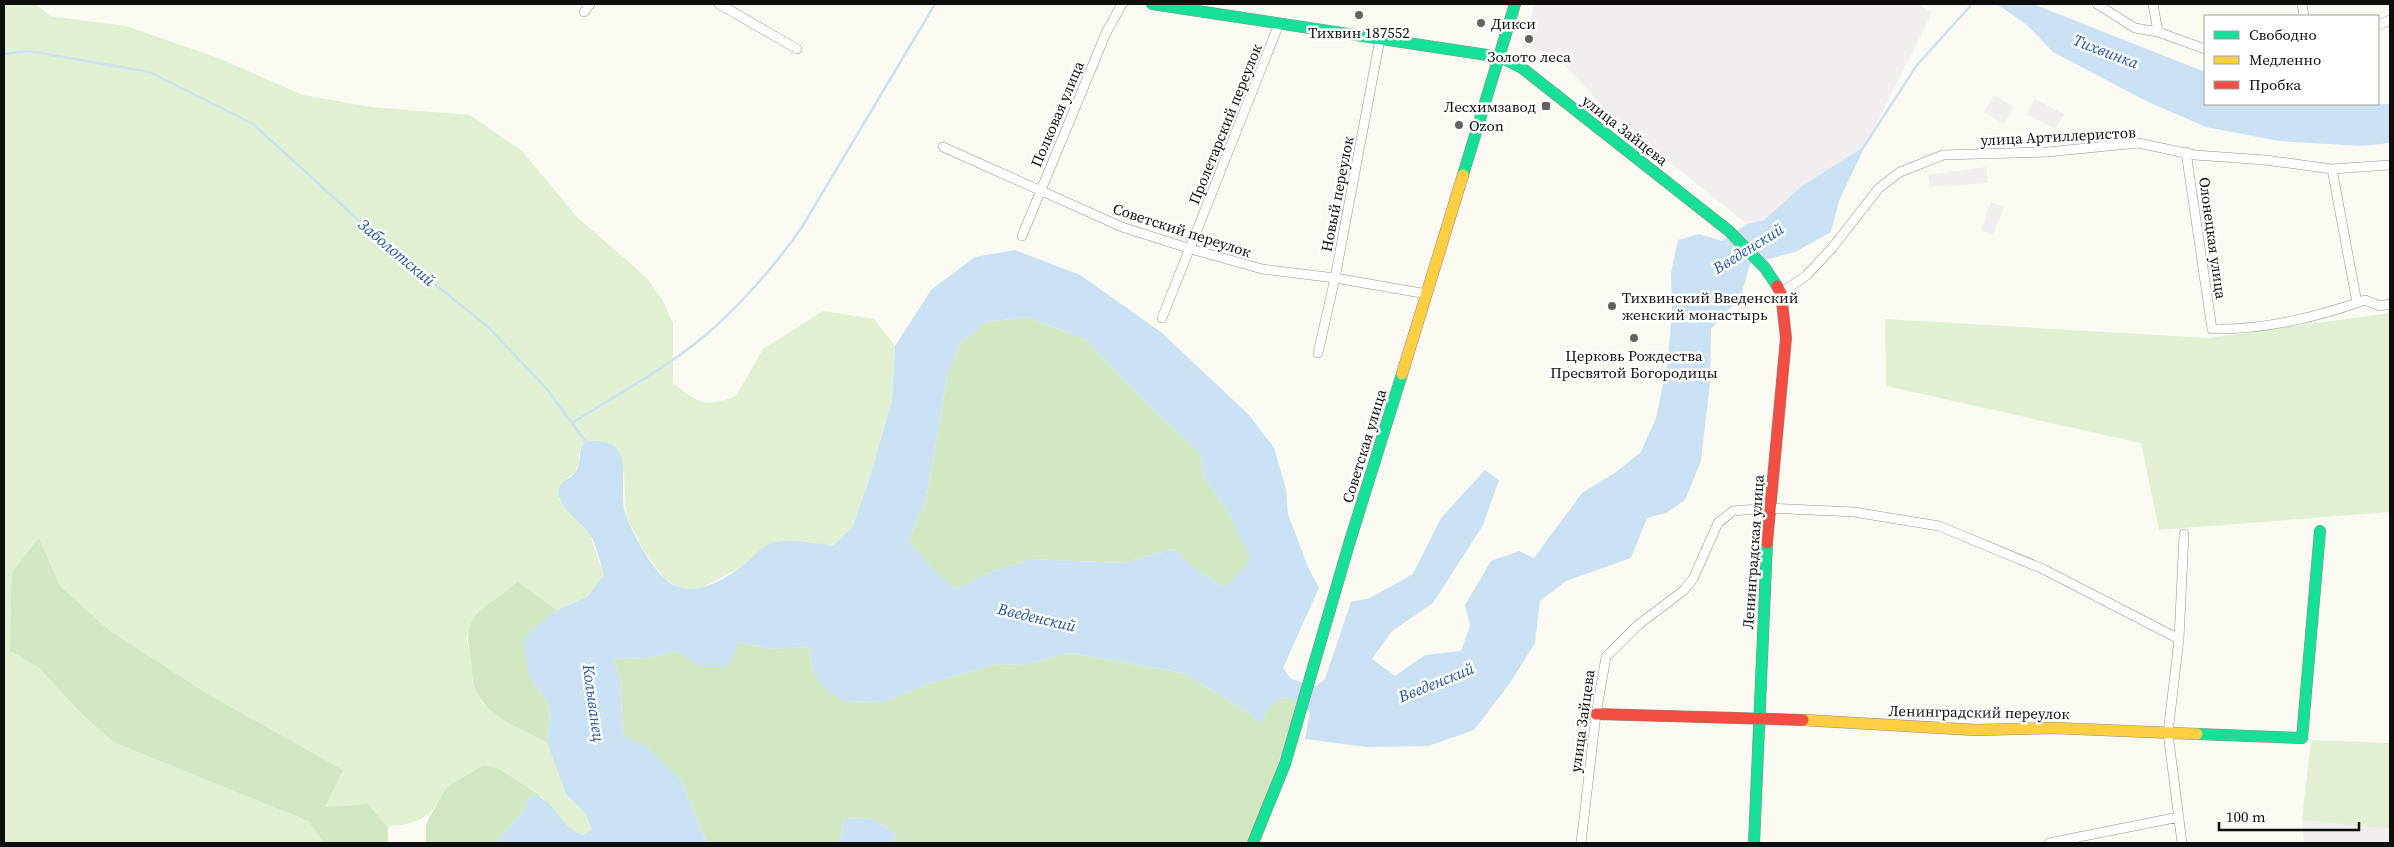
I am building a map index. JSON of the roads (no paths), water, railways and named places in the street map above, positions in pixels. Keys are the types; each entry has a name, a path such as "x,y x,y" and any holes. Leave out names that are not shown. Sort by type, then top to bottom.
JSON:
{"main road":[{"name":"улица Зайцева","path":"1152,4 1500,57 1522,68 1729,231 1765,268"},
{"name":"Советская улица","path":"1254,843 1284,764 1500,57 1514,4"},
{"name":"Ленинградская улица","path":"1754,843 1758,718 1769,508 1786,338 1781,293 1765,268"},
{"name":"Ленинградский переулок","path":"1596,714 1758,718 1976,730 2054,728 2302,738 2320,531"}],"street":[{"path":"584,12 590,4"},
{"path":"719,4 797,50"},
{"name":"Полковая улица","path":"1022,236 1106,33 1122,4"},
{"path":"2097,4 2135,28 2158,32 2204,49"},
{"path":"2153,4 2158,32"},
{"name":"Пролетарский переулок","path":"1162,318 1279,24"},
{"name":"Новый переулок","path":"1318,353 1336,278 1380,39"},
{"name":"улица Артиллеристов","path":"1781,293 1807,275 1832,248 1879,188 1900,172 1916,164 1943,155 2047,152 2138,144 2186,152 2332,169 2390,165"},
{"name":"Советский переулок","path":"943,147 1122,227 1191,249 1262,269 1336,278 1427,294"},
{"name":"Олонецкая улица","path":"2186,152 2212,329 2278,325 2336,311 2357,303"},
{"path":"2332,169 2357,303 2365,300 2380,306 2390,304"},
{"name":"улица Зайцева","path":"1581,843 1596,714 1606,657 1638,625 1683,591 1692,579 1718,523 1733,510 1769,508 1854,512 1939,526 2043,569 2178,639"},
{"path":"2182,843 2168,733 2178,639 2184,534"},
{"path":"2050,843 2180,817"}],"water":[{"name":"Тихвинка","path":"1997,4 2033,4 2204,72 2204,105 2390,104 2390,143 2362,146 2279,141 2206,127 2146,101 2053,52 2027,25"},
{"name":"Колыванец","path":"1865,146 1839,201 1831,232 1795,252 1750,264 1741,296 1711,329 1710,383 1701,461 1685,500 1666,513 1647,518 1631,558 1566,581 1540,601 1535,643 1510,683 1474,730 1428,746 1367,747 1305,739 1310,712 1294,701 1281,699 1275,702 1265,715 1261,725 1250,714 1183,673 1070,653 1024,665 997,664 930,683 884,702 844,701 825,690 813,671 809,647 768,649 740,642 727,667 702,667 676,651 649,658 613,659 620,677 623,736 646,746 681,780 707,843 496,843 523,812 527,800 533,795 547,802 575,832 583,835 592,829 585,813 566,794 547,742 550,718 548,703 529,676 523,645 527,634 557,610 587,597 604,575 590,535 565,507 559,494 560,485 575,473 579,465 581,449 586,441 603,442 614,447 620,455 623,465 623,503 626,516 637,540 648,557 664,578 673,585 693,589 714,583 745,564 765,546 776,542 801,541 833,546 853,526 870,477 892,400 895,346 931,290 975,257 1015,250 1080,275 1161,332 1249,415 1274,448 1286,489 1288,514 1308,567 1319,588 1283,668 1291,679 1316,686 1325,679 1351,602 1370,598 1413,574 1441,518 1485,470 1499,480 1483,525 1433,603 1392,631 1372,659 1395,676 1425,655 1461,651 1470,626 1465,605 1491,561 1519,551 1534,558 1582,493 1616,472 1641,452 1656,418 1668,359 1672,311 1671,272 1678,240 1699,234 1722,241 1747,224 1764,220 1802,186","holes":["1028,317 1086,340 1147,404 1201,454 1203,475 1230,515 1250,560 1226,587 1199,572 1174,549 1122,563 1031,559 986,574 956,589 934,570 908,541 926,501 947,378 959,345 986,322"]},
{"path":"845,818 873,819 894,832 895,843 839,843"}],"waterway":[{"path":"572,423 684,352 717,325 762,278 802,227 935,4"},
{"name":"Введенский","path":"1863,148 1917,65 1972,4"},
{"name":"Заболотский","path":"4,54 29,51 149,72 253,124 379,239 488,327 546,388 586,442"}],"place":[{"name":"Тихвин 187552","path":"1359,15"},
{"name":"Дикси","path":"1481,23"},
{"name":"Золото леса","path":"1529,39"},
{"name":"Лесхимзавод","path":"1546,106"},
{"name":"Ozon","path":"1459,125"},
{"name":"Тихвинский Введенский женский монастырь","path":"1612,306"},
{"name":"Церковь Рождества Пресвятой Богородицы","path":"1634,338"}]}
